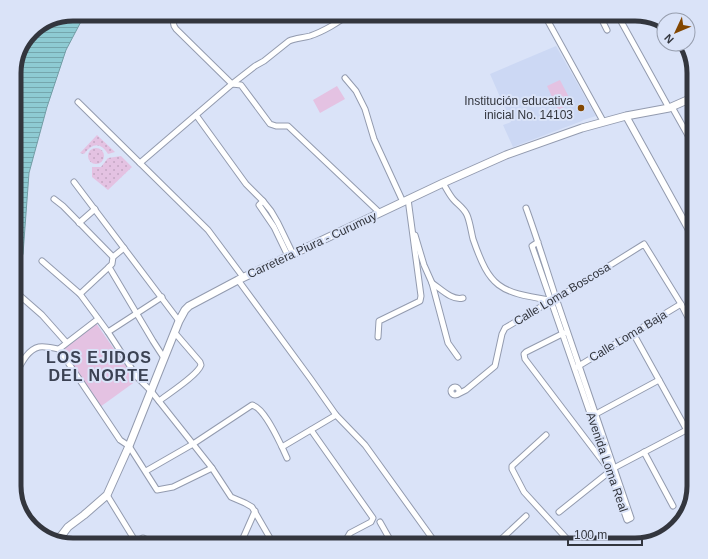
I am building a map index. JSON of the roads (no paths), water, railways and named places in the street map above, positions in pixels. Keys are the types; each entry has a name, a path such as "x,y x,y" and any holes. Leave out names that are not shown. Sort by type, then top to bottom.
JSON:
{"main road":[{"name":"Carretera Piura - Curumuy","path":"61,536 68,528 107,495 129,446 179,321 189,306 241,278 506,155 603,121 670,107 687,100"}],"street":[{"path":"173,21 176,29 232,84 241,85 270,124 276,126 288,126 380,213"},
{"path":"140,163 254,66 264,61 289,41 312,35 338,21"},
{"path":"548,21 603,121"},
{"path":"602,21 607,30"},
{"path":"621,21 666,101 687,135"},
{"path":"345,78 356,91 365,109 374,139 405,201 424,264 432,284 448,344 458,357"},
{"path":"78,102 208,230 336,415 369,451 432,538"},
{"path":"196,115 246,184 263,201 291,255"},
{"path":"626,116 687,226"},
{"path":"74,182 179,321"},
{"path":"443,183 467,215 475,243 485,269 491,278 500,287 518,294 549,300"},
{"path":"54,199 113,257"},
{"name":"Avenida Loma Real","path":"526,208 556,299 580,365 627,520 631,518 612,469"},
{"path":"79,223 95,209"},
{"path":"378,337 380,321 420,301 421,296 410,216"},
{"name":"Avenida Loma Real","path":"538,242 532,246 549,300 574,368 594,415"},
{"name":"Calle Loma Boscosa","path":"458,391 466,390 495,366 504,330 544,305 549,300 556,299 644,244 681,304"},
{"path":"80,294 112,264 113,257 124,248"},
{"path":"42,261 80,294 108,332 137,378 151,391 212,468 231,497 249,504 270,538"},
{"path":"109,267 152,341 164,358"},
{"path":"432,284 453,298 458,300 462,298"},
{"path":"21,297 42,315 66,342"},
{"path":"108,332 162,297"},
{"path":"681,304 687,316"},
{"name":"Calle Loma Baja","path":"574,368 681,304"},
{"path":"59,349 66,342 98,319"},
{"path":"568,331 526,352 524,354 525,359 612,469"},
{"path":"159,401 193,375 201,365 175,333"},
{"path":"559,512 612,469 686,430 633,333"},
{"path":"21,365 28,353 32,350 40,347 59,349"},
{"path":"59,349 120,440 129,446 157,490 173,487 212,468"},
{"path":"594,415 659,380"},
{"path":"146,471 192,444 252,405 258,409 271,426 288,458"},
{"path":"282,447 336,415"},
{"path":"311,430 373,518 371,522 350,533 347,538"},
{"path":"546,435 512,466 512,469 524,492 566,538"},
{"path":"644,452 673,506"},
{"path":"107,495 133,538"},
{"path":"243,538 255,512"},
{"path":"502,538 526,516"},
{"path":"380,522 389,538"}],"place":[{"name":"Institución educativa inicial No. 14103","path":"581,108"}],"district":[{"name":"LOS EJIDOS DEL NORTE","path":"99,366"}]}
